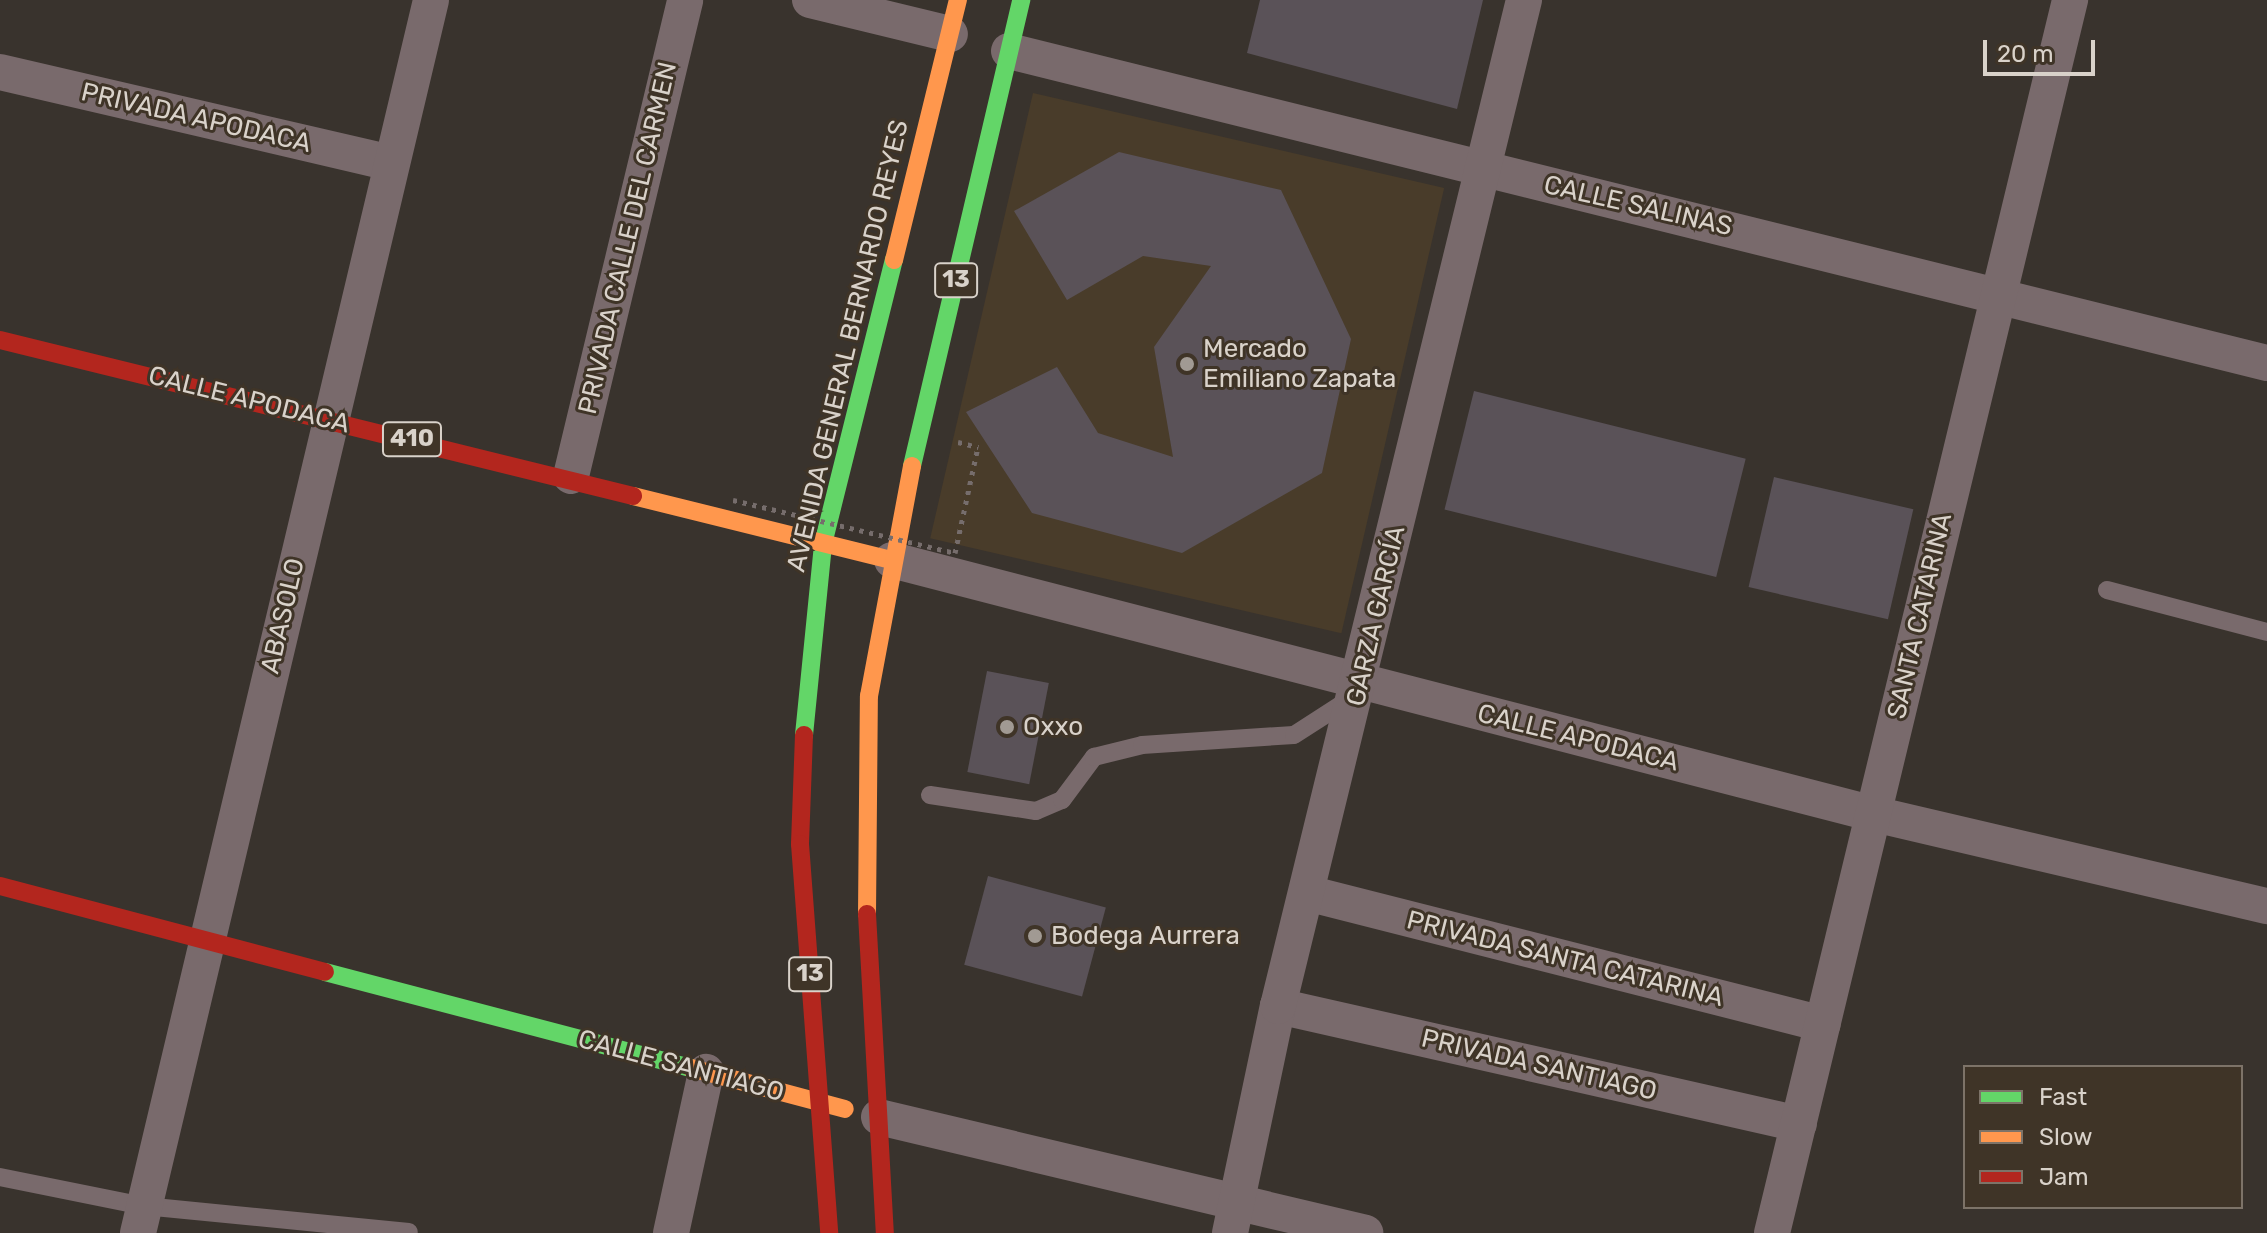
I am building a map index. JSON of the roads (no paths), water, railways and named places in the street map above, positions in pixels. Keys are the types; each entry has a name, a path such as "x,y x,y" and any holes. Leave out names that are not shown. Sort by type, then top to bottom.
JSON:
{"main road":[{"name":"13","path":"885,1233 864,785 869,696 892,560 1021,0"},
{"name":"AVENIDA GENERAL BERNARDO REYES","path":"829,1233 800,844 805,688 823,544 954,17"},
{"name":"CALLE APODACA","path":"0,340 571,476 823,544"},
{"name":"410","path":"823,544 892,560"},
{"name":"CALLE SANTIAGO","path":"0,886 879,1117"}],"street":[{"name":"ABASOLO","path":"141,1220 431,0"},
{"name":"PRIVADA CALLE DEL CARMEN","path":"571,476 685,0"},
{"path":"810,0 954,17"},
{"name":"GARZA GARCÍA","path":"1234,1217 1278,1006 1360,688 1479,168 1524,0"},
{"name":"SANTA CATARINA","path":"1772,1233 2070,0"},
{"name":"CALLE SALINAS","path":"1009,51 1998,292 2267,363"},
{"name":"PRIVADA APODACA","path":"0,72 392,163"},
{"name":"CALLE APODACA","path":"892,560 1360,688 2267,906"},
{"name":"PRIVADA SANTA CATARINA","path":"1307,893 1823,1024"},
{"name":"PRIVADA SANTIAGO","path":"1278,1006 1799,1124"},
{"path":"671,1233 706,1072"},
{"name":"CALLE SANTIAGO","path":"879,1117 1234,1217 1365,1233"}],"lane":[{"path":"2107,590 2267,632"},
{"path":"930,795 1036,811 1062,800 1094,757 1142,745 1294,735 1360,688"},
{"path":"0,1177 141,1220 409,1232"}],"place":[{"name":"Mercado Emiliano Zapata","path":"1187,364"},
{"name":"Oxxo","path":"1007,727"},
{"name":"Bodega Aurrera","path":"1035,936"}]}
